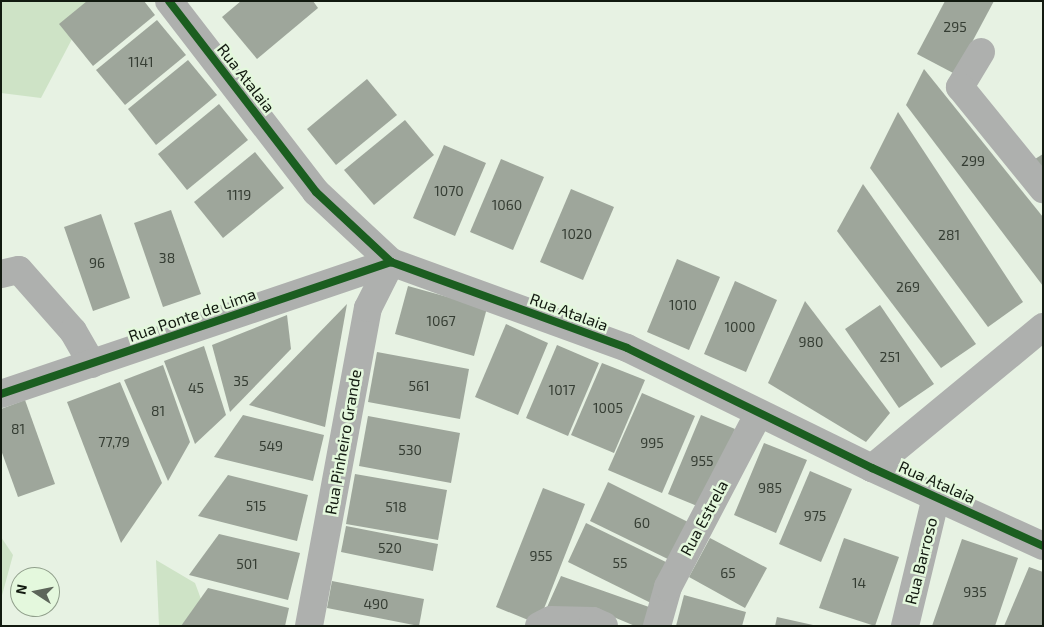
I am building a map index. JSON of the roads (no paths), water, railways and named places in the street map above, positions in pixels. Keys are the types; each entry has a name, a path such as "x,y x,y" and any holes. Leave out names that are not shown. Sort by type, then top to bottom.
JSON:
{"street":[{"name":"Rua Atalaia","path":"169,1 316,192 391,262 627,348 872,468 1043,546"},
{"path":"981,52 960,87 1043,189"},
{"name":"Rua Ponte de Lima","path":"1,394 391,262"},
{"name":"Rua Pinheiro Grande","path":"309,626 368,308 391,262"},
{"path":"1,274 19,270 73,331 92,364"},
{"path":"872,468 1043,327"},
{"name":"Rua Estrela","path":"657,626 668,586 759,413"},
{"name":"Rua Barroso","path":"905,626 936,497"},
{"path":"539,626 551,620 594,622 604,626"}]}
